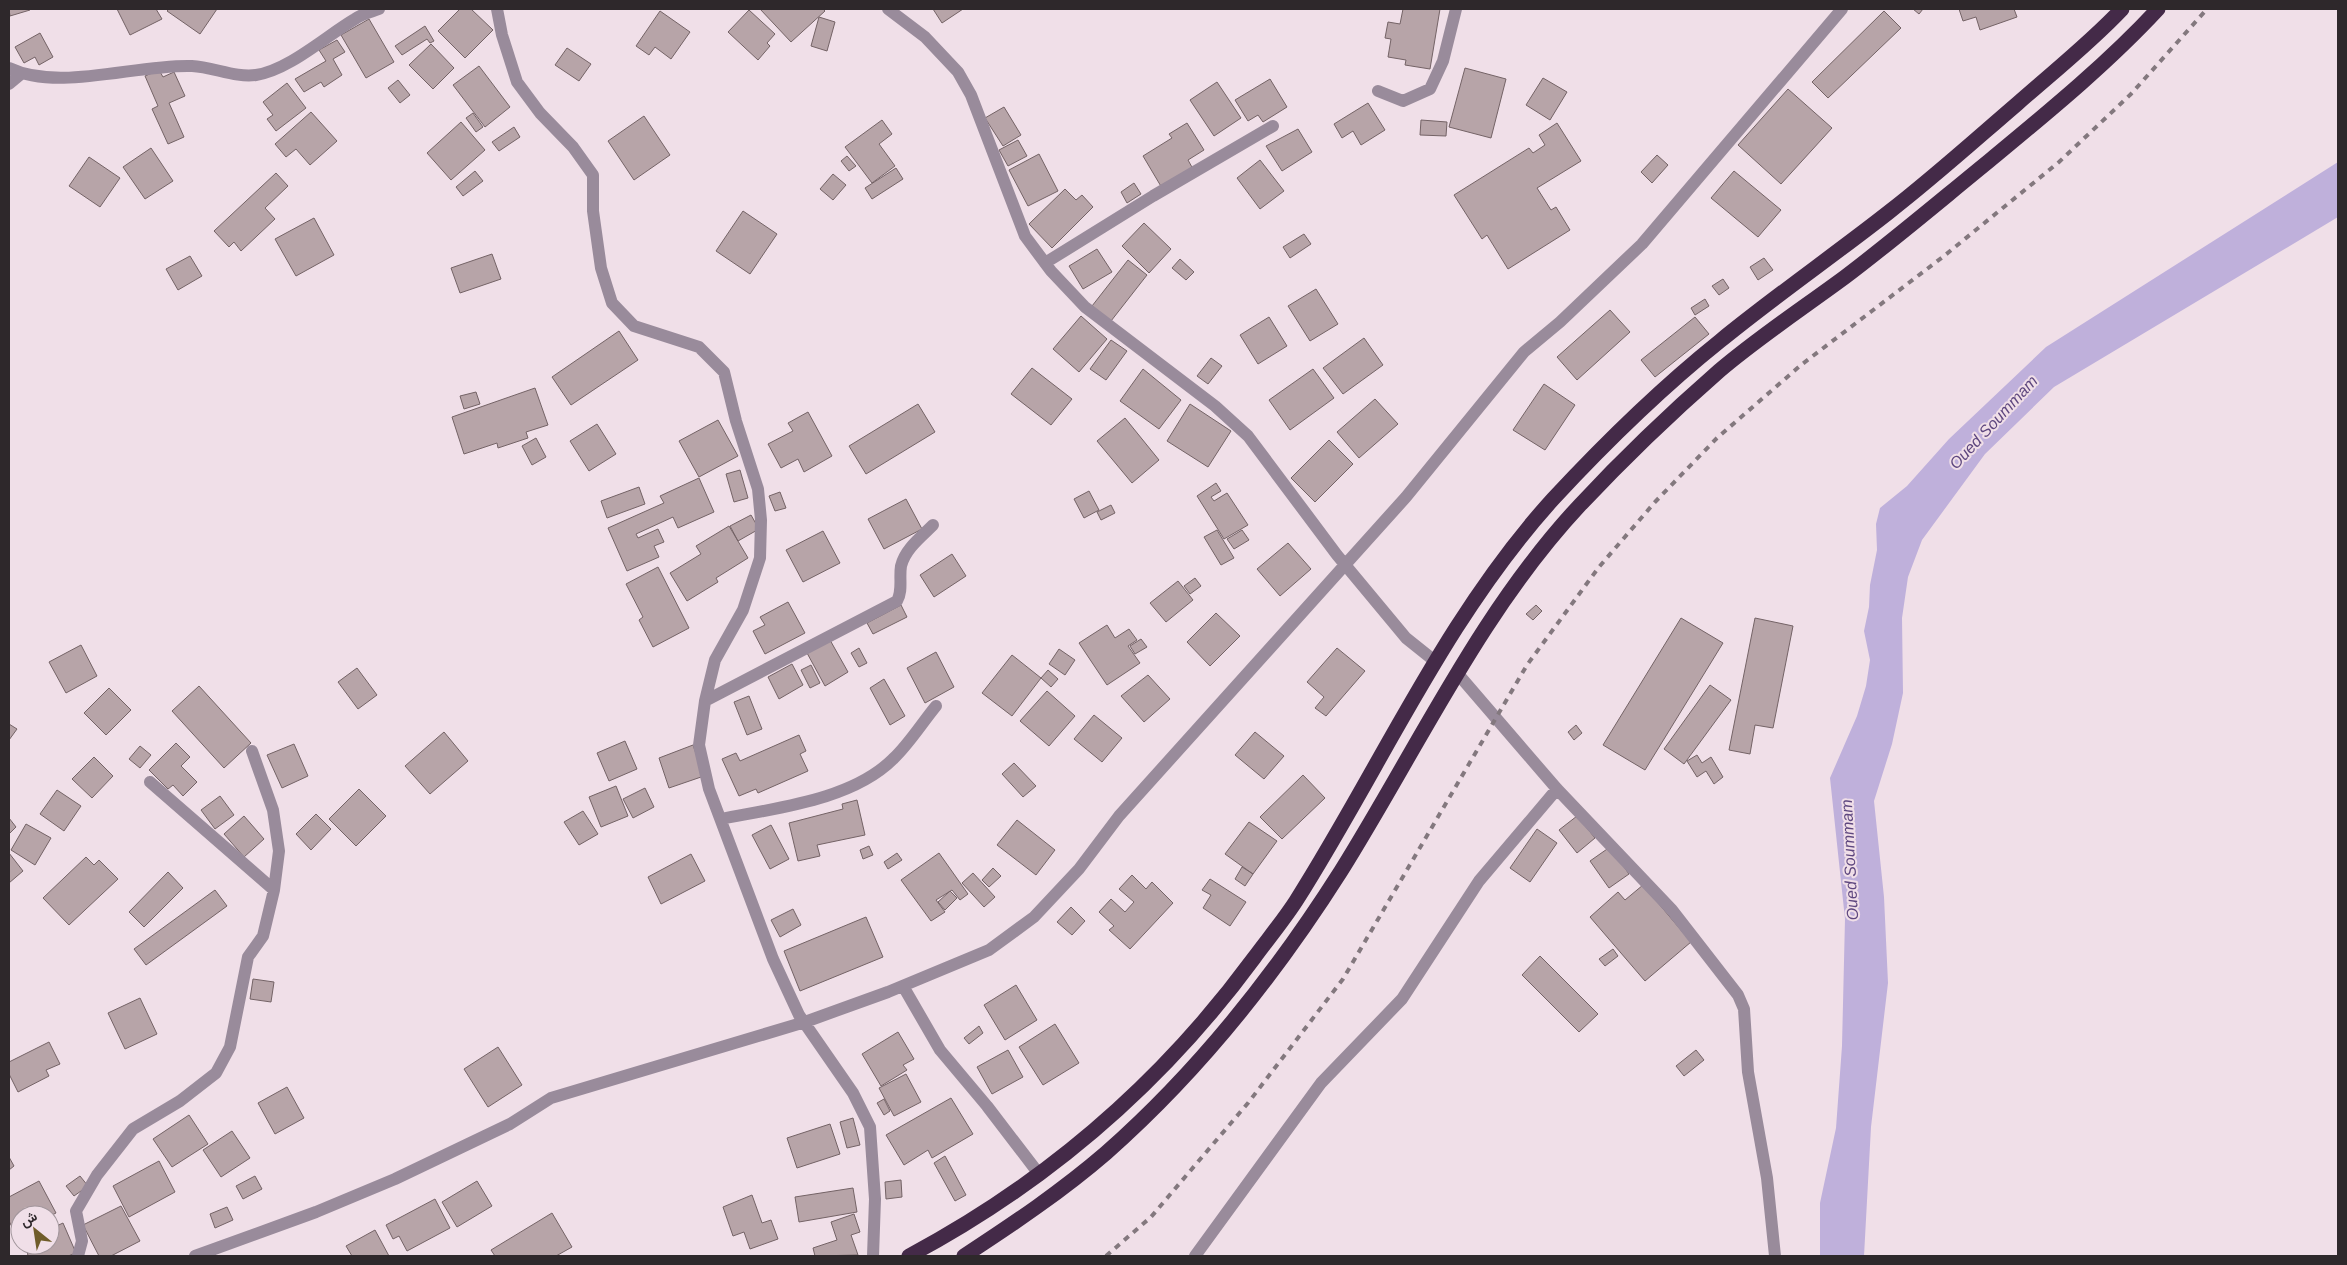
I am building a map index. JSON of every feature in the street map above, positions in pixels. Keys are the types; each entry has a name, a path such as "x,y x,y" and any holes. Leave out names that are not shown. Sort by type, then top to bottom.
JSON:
{"highway":[{"path":"909,1256 952,1233 1010,1197 1087,1138 1154,1077 1238,980 1294,904 1474,600 1550,503 1650,401 1718,342 1888,213 1950,161 2122,9"},
{"path":"964,1256 1028,1213 1103,1155 1154,1108 1208,1052 1283,958 1339,874 1510,590 1579,506 1720,370 1851,272 2033,124 2086,78 2158,9"}],"street":[{"path":"9,84 15,71 53,79 156,66 194,66 256,75 295,60 357,17 379,9"},
{"path":"496,9 517,82 540,113 573,147 593,175 596,230 602,268 612,303 634,326 699,347 724,372 736,421 758,489 762,520 760,558 743,610 715,660 705,701 699,744 710,789 773,959 805,1022 853,1092 870,1126 875,1199 873,1256"},
{"path":"888,9 925,37 958,72 971,95 1025,236 1045,263 1085,307 1215,406 1248,436 1344,564 1406,638 1436,662"},
{"path":"1378,91 1403,101 1430,89 1443,61 1456,9"},
{"path":"194,1256 316,1212 395,1179 510,1124 551,1098 805,1022 903,986 989,950 1034,917 1079,869 1119,816 1406,497 1524,352 1560,322 1642,244 1842,9"},
{"path":"1045,263 1153,196 1273,126"},
{"path":"705,701 897,601 900,596 901,566 906,552 933,525"},
{"path":"1458,674 1556,789 1672,910 1738,994 1744,1009 1750,1090 1767,1178 1775,1256"},
{"path":"721,819 779,808 850,788 892,760 936,706"},
{"path":"78,1256 82,1241 76,1211 97,1176 133,1129 180,1101 216,1072 230,1047 248,957 263,936 274,890 279,851 273,810 252,751"},
{"path":"150,782 274,890"},
{"path":"1195,1256 1321,1083 1402,999 1479,881 1556,789"},
{"path":"903,986 940,1050 1040,1174"}],"water":[{"name":"Oued Soummam","path":"2338,162 2338,217 2054,387 1985,454 1922,540 1908,577 1902,618 1903,693 1892,744 1874,801 1884,897 1888,983 1871,1127 1864,1256 1820,1256 1820,1203 1836,1128 1842,1046 1845,919 1830,778 1857,716 1866,686 1870,660 1864,631 1877,550 1876,524 1880,508 1907,486 1949,439 2046,347"}],"building":[{"path":"9,9 30,9 30,10 10,16"},
{"path":"117,9 156,9 162,19 130,35"},
{"path":"169,9 217,9 200,34 167,11"},
{"path":"460,9 471,9 493,30 465,58 438,31"},
{"path":"760,9 823,9 825,11 791,42"},
{"path":"933,9 963,9 942,23"},
{"path":"1403,9 1440,9 1430,69 1405,65 1406,60 1388,57 1391,39 1385,38 1388,22 1400,24"},
{"path":"1913,9 1923,9 1919,14"},
{"path":"1959,9 2014,9 2017,17 1980,30 1976,17 1963,21"},
{"path":"749,10 775,34 767,43 770,46 758,60 728,32"},
{"path":"660,11 690,32 671,59 655,47 649,55 636,46"},
{"path":"1884,11 1901,28 1828,98 1812,82"},
{"path":"819,17 835,22 827,51 811,46"},
{"path":"369,19 394,62 366,78 341,35"},
{"path":"425,26 434,41 430,43 427,39 402,55 395,46"},
{"path":"40,33 53,57 39,65 35,57 24,63 15,47"},
{"path":"337,40 345,52 333,59 342,75 324,87 321,82 304,92 295,79 326,61 319,50"},
{"path":"431,44 454,68 433,89 409,65"},
{"path":"567,48 591,64 579,81 555,65"},
{"path":"479,66 510,107 485,127 453,85"},
{"path":"1465,68 1506,79 1491,138 1449,127"},
{"path":"159,70 163,77 174,72 185,96 169,103 184,137 168,144 152,109 158,106 145,76"},
{"path":"1543,78 1567,92 1550,120 1526,105"},
{"path":"1270,79 1287,107 1263,122 1258,115 1248,121 1235,100"},
{"path":"398,80 410,95 400,103 388,88"},
{"path":"1217,82 1241,118 1214,136 1190,100"},
{"path":"287,83 306,108 276,131 267,119 273,115 263,102"},
{"path":"1788,89 1832,128 1781,184 1738,145"},
{"path":"1368,103 1385,130 1361,145 1353,131 1342,138 1334,124"},
{"path":"1004,107 1021,135 1003,146 985,118"},
{"path":"311,112 337,141 310,165 296,149 286,157 275,144"},
{"path":"473,113 483,127 476,132 466,118"},
{"path":"644,116 670,155 634,180 608,141"},
{"path":"882,120 892,134 879,144 895,166 872,183 845,147"},
{"path":"1421,120 1447,122 1446,136 1420,135"},
{"path":"461,122 485,150 451,180 427,153"},
{"path":"1187,123 1204,150 1188,160 1193,169 1162,188 1143,156 1172,138 1169,134"},
{"path":"1557,123 1581,161 1537,188 1551,210 1556,207 1570,230 1508,269 1487,235 1482,239 1454,195 1529,148 1533,153 1545,145 1539,135"},
{"path":"514,127 520,137 499,151 492,142"},
{"path":"1298,129 1312,152 1282,171 1266,146"},
{"path":"1018,140 1027,156 1008,166 999,150"},
{"path":"151,148 173,181 145,199 123,167"},
{"path":"1039,154 1058,191 1028,206 1009,170"},
{"path":"1657,155 1668,165 1652,183 1641,172"},
{"path":"847,156 856,166 849,171 841,161"},
{"path":"89,157 120,178 100,207 69,186"},
{"path":"1260,160 1284,191 1260,209 1237,178"},
{"path":"896,168 903,179 872,199 865,188"},
{"path":"475,171 483,181 463,196 456,187"},
{"path":"1734,171 1781,210 1758,237 1711,198"},
{"path":"276,173 288,186 265,208 275,219 241,251 234,242 229,247 214,231"},
{"path":"833,174 846,185 833,200 820,189"},
{"path":"1134,183 1141,194 1127,203 1121,192"},
{"path":"1065,189 1076,200 1082,195 1093,207 1052,248 1029,224"},
{"path":"743,211 777,234 750,274 716,251"},
{"path":"314,218 334,255 296,276 275,239"},
{"path":"1144,223 1171,249 1149,273 1122,246"},
{"path":"1304,234 1311,244 1290,258 1283,247"},
{"path":"1097,249 1112,272 1083,289 1069,266"},
{"path":"492,254 501,279 460,293 451,268"},
{"path":"190,256 202,276 178,290 166,269"},
{"path":"1764,258 1773,270 1758,280 1750,267"},
{"path":"1180,259 1194,272 1186,280 1172,268"},
{"path":"1128,260 1147,275 1111,321 1092,306"},
{"path":"1723,279 1729,288 1719,295 1712,286"},
{"path":"1316,289 1338,324 1310,341 1288,306"},
{"path":"1705,299 1709,306 1695,315 1691,308"},
{"path":"1610,310 1630,332 1577,380 1557,357"},
{"path":"1081,316 1107,339 1079,372 1053,349"},
{"path":"1269,317 1287,346 1258,364 1240,335"},
{"path":"1695,317 1709,334 1655,377 1641,360"},
{"path":"619,331 638,360 571,405 552,377"},
{"path":"1364,338 1383,365 1343,394 1323,368"},
{"path":"1111,340 1127,351 1106,380 1090,369"},
{"path":"1211,358 1222,366 1208,384 1197,376"},
{"path":"1032,368 1072,399 1051,425 1011,394"},
{"path":"1143,369 1181,400 1159,429 1120,401"},
{"path":"1313,369 1334,398 1290,430 1269,400"},
{"path":"1544,384 1575,405 1545,450 1513,430"},
{"path":"535,388 548,425 526,432 528,438 498,448 497,443 464,454 452,417"},
{"path":"476,392 480,404 464,409 460,396"},
{"path":"1375,399 1398,424 1359,458 1337,432"},
{"path":"918,404 935,432 866,474 849,446"},
{"path":"1190,404 1231,431 1208,467 1167,441"},
{"path":"808,412 832,456 804,472 798,459 781,468 768,444 793,431 788,423"},
{"path":"1125,418 1159,460 1132,483 1097,441"},
{"path":"718,420 738,456 699,477 679,441"},
{"path":"597,424 616,454 589,471 570,441"},
{"path":"536,438 546,457 532,465 522,446"},
{"path":"1329,440 1353,464 1315,502 1291,478"},
{"path":"740,470 748,498 734,502 726,474"},
{"path":"699,478 714,512 678,528 673,517 636,534 638,538 658,529 664,542 654,546 659,557 627,571 608,528 664,503 660,496"},
{"path":"1216,483 1221,491 1211,497 1214,501 1227,493 1248,525 1224,539 1197,496"},
{"path":"639,487 645,504 607,518 601,501"},
{"path":"1089,491 1099,510 1084,518 1074,499"},
{"path":"780,492 786,508 775,511 769,496"},
{"path":"906,499 922,529 884,549 868,519"},
{"path":"1111,505 1115,513 1101,520 1097,512"},
{"path":"751,515 759,529 738,541 730,526"},
{"path":"729,526 748,558 716,578 718,582 687,601 670,573 701,554 696,546"},
{"path":"1217,530 1234,558 1221,565 1204,537"},
{"path":"1242,530 1249,540 1234,549 1227,539"},
{"path":"823,531 840,563 803,582 786,550"},
{"path":"1288,543 1311,569 1280,596 1257,569"},
{"path":"952,554 966,576 934,597 920,575"},
{"path":"658,567 689,628 653,647 639,620 643,617 626,584"},
{"path":"1195,578 1201,586 1190,594 1184,586"},
{"path":"1178,581 1193,600 1166,622 1150,603"},
{"path":"788,602 805,633 765,654 753,631 765,625 760,617"},
{"path":"901,605 907,617 873,634 867,623"},
{"path":"1536,605 1542,611 1533,620 1526,614"},
{"path":"1216,613 1240,636 1210,666 1187,642"},
{"path":"1681,618 1723,643 1645,770 1603,745"},
{"path":"1755,618 1793,626 1773,728 1755,725 1750,754 1729,750"},
{"path":"1107,625 1115,638 1129,629 1137,640 1128,646 1140,663 1107,685 1079,643"},
{"path":"1141,639 1147,647 1135,654 1130,646"},
{"path":"830,640 848,672 825,686 807,653"},
{"path":"81,645 97,676 66,693 49,662"},
{"path":"859,648 867,663 859,667 851,653"},
{"path":"1337,648 1365,671 1326,716 1315,708 1324,697 1307,682"},
{"path":"1059,649 1075,660 1065,675 1049,664"},
{"path":"936,652 954,687 925,703 907,668"},
{"path":"1012,655 1041,678 1012,716 982,693"},
{"path":"792,664 803,685 779,699 768,677"},
{"path":"811,665 820,683 810,688 801,670"},
{"path":"357,668 377,695 358,709 338,682"},
{"path":"1048,670 1058,679 1051,687 1041,678"},
{"path":"1148,675 1170,699 1144,722 1121,696"},
{"path":"884,679 905,716 890,725 870,688"},
{"path":"1710,685 1731,700 1684,764 1664,749"},
{"path":"199,686 251,743 224,768 172,711"},
{"path":"109,688 131,710 106,735 84,713"},
{"path":"1047,691 1075,716 1049,746 1020,721"},
{"path":"749,696 762,729 747,735 734,702"},
{"path":"1094,715 1122,738 1102,762 1074,739"},
{"path":"9,724 17,729 9,740"},
{"path":"1576,725 1582,733 1574,740 1568,732"},
{"path":"444,732 468,761 430,794 405,766"},
{"path":"1255,732 1284,756 1264,779 1235,755"},
{"path":"799,735 806,751 800,754 808,771 758,793 756,789 739,796 722,759 736,753 740,761"},
{"path":"625,741 637,769 609,781 597,753"},
{"path":"176,743 190,757 181,766 197,782 183,796 173,785 168,789 149,770"},
{"path":"294,744 308,776 282,788 267,755"},
{"path":"693,745 704,776 669,788 659,758"},
{"path":"140,746 151,755 140,768 129,759"},
{"path":"1697,755 1702,763 1711,757 1723,777 1714,784 1706,771 1697,777 1687,761"},
{"path":"94,757 113,776 92,798 72,779"},
{"path":"1014,763 1036,786 1023,797 1002,774"},
{"path":"1303,775 1325,798 1282,839 1260,817"},
{"path":"616,786 628,816 601,827 589,797"},
{"path":"645,788 654,807 633,818 623,799"},
{"path":"359,789 386,816 356,846 329,819"},
{"path":"57,790 81,806 64,831 40,814"},
{"path":"220,796 234,815 215,829 201,810"},
{"path":"857,800 865,835 817,845 820,856 798,861 789,823 843,809 842,804"},
{"path":"583,811 598,834 579,845 564,822"},
{"path":"316,814 331,829 311,850 296,834"},
{"path":"244,816 264,839 244,857 224,834"},
{"path":"1577,816 1595,838 1577,853 1559,830"},
{"path":"9,818 16,827 9,834"},
{"path":"1017,820 1055,850 1036,875 997,845"},
{"path":"1249,822 1277,841 1253,874 1225,854"},
{"path":"26,824 51,838 35,865 11,850"},
{"path":"771,825 789,859 770,869 752,835"},
{"path":"1537,829 1557,843 1530,882 1510,868"},
{"path":"869,846 873,855 863,859 860,850"},
{"path":"1610,847 1629,874 1609,888 1590,861"},
{"path":"9,853 23,871 9,883"},
{"path":"897,853 902,860 888,869 884,862"},
{"path":"939,853 968,894 960,900 952,890 936,900 945,912 931,921 901,880"},
{"path":"691,854 705,881 661,904 648,877"},
{"path":"86,857 94,865 99,860 118,879 69,925 43,898"},
{"path":"1242,867 1253,874 1245,886 1235,879"},
{"path":"993,868 1001,876 989,887 982,880"},
{"path":"168,872 183,888 144,927 129,912"},
{"path":"973,873 995,897 984,907 962,883"},
{"path":"1132,875 1146,889 1152,882 1173,903 1130,949 1109,930 1114,926 1099,912 1111,899 1125,912 1134,902 1119,889"},
{"path":"1210,879 1246,902 1230,926 1203,908 1211,895 1202,890"},
{"path":"1643,885 1691,942 1645,981 1590,917 1618,892 1625,900"},
{"path":"215,890 227,906 146,965 134,949"},
{"path":"950,891 957,898 945,910 938,902"},
{"path":"1071,907 1085,921 1072,935 1057,922"},
{"path":"793,909 801,925 780,937 771,920"},
{"path":"866,917 883,957 800,991 784,951"},
{"path":"1613,949 1618,956 1605,966 1599,959"},
{"path":"1540,956 1598,1014 1579,1032 1522,975"},
{"path":"253,979 274,982 271,1002 250,999"},
{"path":"1016,985 1037,1020 1005,1040 984,1005"},
{"path":"140,998 157,1034 125,1049 108,1013"},
{"path":"1055,1024 1079,1063 1043,1085 1019,1047"},
{"path":"979,1026 983,1033 969,1044 964,1038"},
{"path":"898,1032 914,1059 903,1065 907,1070 881,1086 862,1054"},
{"path":"49,1042 60,1064 46,1070 49,1076 18,1092 9,1074 9,1062"},
{"path":"498,1047 522,1085 488,1107 464,1069"},
{"path":"1008,1050 1023,1077 992,1094 977,1067"},
{"path":"1696,1050 1704,1060 1684,1076 1676,1066"},
{"path":"906,1074 921,1102 894,1116 879,1088"},
{"path":"287,1087 304,1118 275,1134 258,1103"},
{"path":"951,1098 973,1134 932,1158 928,1150 904,1165 886,1135"},
{"path":"884,1099 890,1111 884,1115 877,1103"},
{"path":"189,1115 208,1144 172,1167 153,1139"},
{"path":"853,1118 860,1145 847,1148 840,1122"},
{"path":"830,1124 840,1154 797,1168 787,1138"},
{"path":"232,1131 250,1158 221,1177 203,1150"},
{"path":"945,1156 966,1195 955,1201 934,1163"},
{"path":"9,1157 14,1166 9,1170"},
{"path":"159,1161 175,1192 129,1217 113,1186"},
{"path":"80,1176 88,1186 74,1196 66,1186"},
{"path":"255,1176 262,1189 243,1199 236,1186"},
{"path":"901,1180 902,1197 886,1199 885,1182"},
{"path":"39,1181 52,1205 10,1205 10,1223 9,1197"},
{"path":"477,1181 492,1206 457,1227 442,1202"},
{"path":"853,1188 857,1212 799,1222 795,1197"},
{"path":"752,1195 762,1223 771,1220 778,1239 750,1249 744,1232 733,1236 723,1207"},
{"path":"435,1199 450,1228 407,1251 399,1236 393,1239 386,1225"},
{"path":"121,1206 140,1241 111,1256 99,1256 83,1225"},
{"path":"227,1207 233,1220 215,1228 210,1214"},
{"path":"552,1213 572,1247 556,1256 495,1256 491,1250"},
{"path":"854,1214 860,1232 851,1235 858,1255 815,1256 813,1248 837,1240 831,1222"},
{"path":"63,1223 76,1253 68,1256 28,1256 60,1255 60,1224"},
{"path":"375,1230 389,1256 352,1256 346,1246"}],"railway":[{"path":"1106,1256 1151,1217 1248,1103 1343,979 1527,665 1599,567 1655,502 1717,438 1801,365 1944,256 2059,162 2131,94 2207,9"}]}
